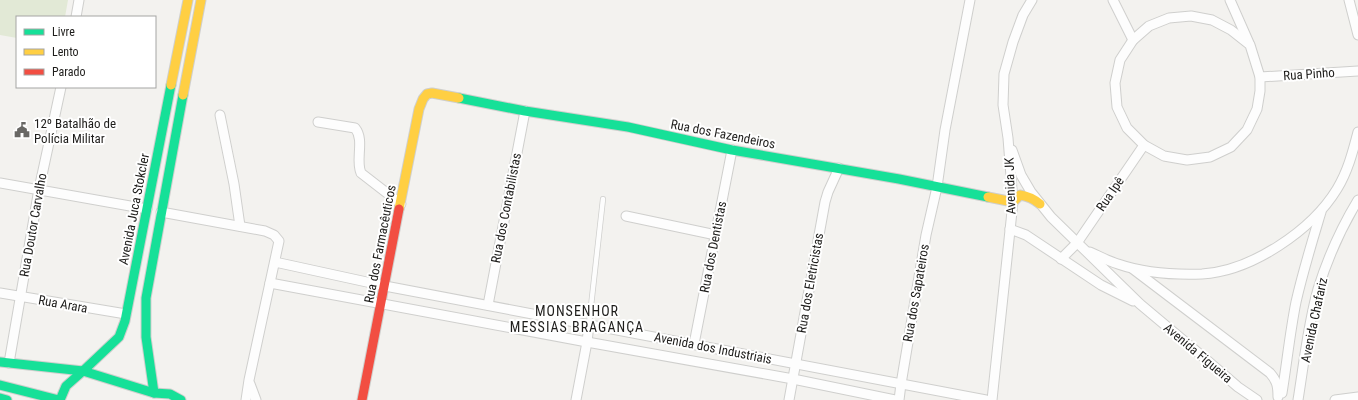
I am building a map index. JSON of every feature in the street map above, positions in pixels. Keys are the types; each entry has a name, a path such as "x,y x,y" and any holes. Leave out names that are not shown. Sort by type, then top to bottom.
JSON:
{"main road":[{"name":"Avenida Juca Stokcler","path":"60,400 66,386 119,337 126,314 188,0"},
{"name":"Avenida Juca Stokcler","path":"154,393 146,337 146,298 200,0"},
{"name":"Rua dos Fazendeiros","path":"427,94 437,94 525,111 628,127 732,150 839,168 1013,202"},
{"name":"Rua dos Farmacêuticos","path":"362,400 419,109 427,94"},
{"path":"1013,202 1020,195 1025,195 1040,204"},
{"path":"5,363 83,371 154,393 170,394 181,400"},
{"path":"0,385 41,394 60,400"},
{"path":"154,393 161,400"},
{"path":"0,398 7,400"}],"street":[{"path":"76,16 79,0"},
{"name":"Rua dos Sapateiros","path":"899,400 900,384 926,235 937,187 945,130 970,0"},
{"name":"Avenida JK","path":"992,400 1013,202 1008,138 1003,105 1004,74 1013,42 1023,15 1032,0"},
{"path":"1113,0 1133,40"},
{"path":"1230,0 1250,45 1260,77 1260,91 1257,109 1247,130 1231,146 1210,157 1187,160 1164,156 1144,145 1127,128 1117,107 1115,83 1120,60 1133,40 1150,26 1169,18 1191,16 1212,20 1231,30 1250,45"},
{"path":"1349,0 1358,35"},
{"name":"Rua Pinho","path":"1260,77 1358,71"},
{"name":"Rua Doutor Carvalho","path":"5,363 21,296 39,189 61,88"},
{"name":"Rua dos Contabilistas","path":"488,305 525,111"},
{"path":"220,115 234,184 240,226"},
{"path":"318,122 354,128 357,131 359,140 358,166 361,174 400,204"},
{"path":"1085,249 1131,268 1167,274 1204,274 1234,268 1263,255 1292,237 1321,211 1337,188 1346,169 1352,156 1358,132"},
{"name":"Avenida Figueira","path":"1008,138 1021,175 1030,192 1076,243 1085,249 1140,304 1238,387 1257,400"},
{"name":"Rua Ipê","path":"1061,259 1076,243 1144,145"},
{"name":"Rua dos Dentistas","path":"694,344 732,150"},
{"name":"Rua dos Eletricistas","path":"789,400 825,202 839,168"},
{"path":"0,183 147,209"},
{"name":"Avenida Chafariz","path":"1298,400 1318,290 1329,256 1344,223 1358,200"},
{"name":"Avenida Chafariz","path":"1277,398 1296,301 1305,263 1321,211"},
{"path":"161,212 265,231 274,235 279,242 246,400"},
{"path":"626,216 716,235"},
{"name":"Avenida Figueira","path":"1010,229 1026,235 1101,285 1140,304"},
{"name":"Avenida dos Industriais","path":"275,262 385,286 986,400"},
{"path":"1131,268 1270,373 1278,384 1277,398 1289,396 1298,400"},
{"name":"Avenida dos Industriais","path":"270,282 381,304 793,379 895,400"},
{"name":"Rua Arara","path":"0,293 126,314"},
{"path":"576,400 589,324"},
{"path":"249,380 256,400"},
{"path":"1335,400 1358,397"}],"lane":[{"path":"589,324 603,199"}],"green space":[{"path":"0,0 68,0 65,16 16,16 16,38 0,35"}],"traffic: fast":[{"path":"83,371 119,337 125,321 171,85"},
{"path":"154,393 146,337 146,298 183,95"},
{"path":"459,98 525,111 628,127 732,150 899,179 988,197"},
{"path":"0,362 83,371 154,393 170,394 181,400"},
{"path":"60,400 66,386 83,371"},
{"path":"0,385 59,400"},
{"path":"0,398 7,400"}],"traffic: slow":[{"path":"171,85 188,0"},
{"path":"183,95 201,0"},
{"path":"399,209 419,109 423,99 427,94 432,93 459,98"},
{"path":"988,197 1013,202 1020,195 1031,198 1040,204"}],"traffic: jam":[{"path":"362,400 399,209"}],"place":[{"name":"12º Batalhão de Polícia Militar","path":"22,130"}],"district":[{"name":"MONSENHOR MESSIAS BRAGANÇA","path":"577,320"}]}
